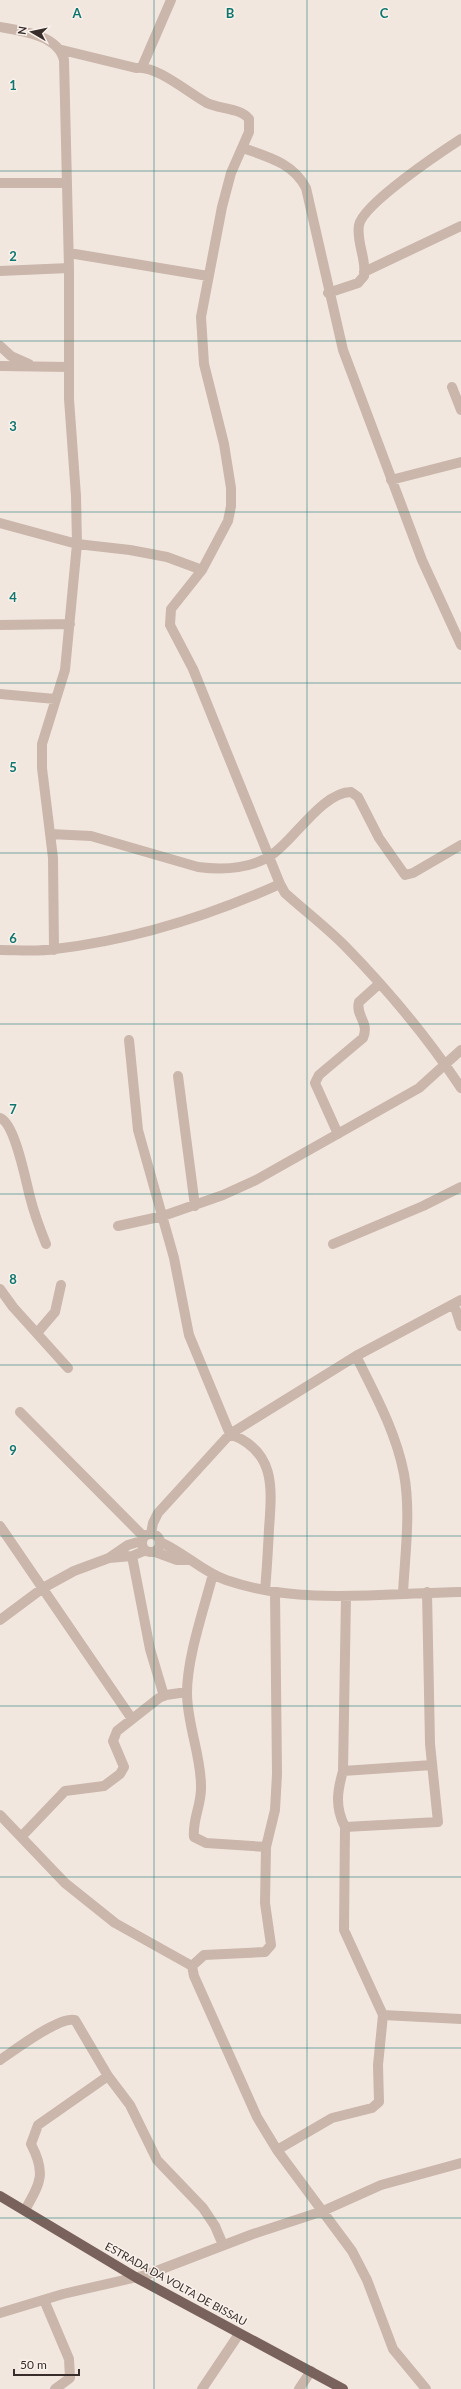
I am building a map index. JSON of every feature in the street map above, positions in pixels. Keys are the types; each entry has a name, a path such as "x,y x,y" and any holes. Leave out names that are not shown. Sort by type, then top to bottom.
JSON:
{"main road":[{"name":"ESTRADA DA VOLTA DE BISSAU","path":"0,2196 137,2278 343,2389"}],"street":[{"path":"142,67 171,0"},
{"path":"0,26 37,36 56,45 62,50 136,68 142,67 175,83 206,102 247,116 250,124 243,148 231,173 208,276 201,317 200,337 204,364 224,444 231,488 231,506 228,521 202,570 171,609 170,625 196,675 231,766 285,893 344,945 379,984 446,1065 461,1088"},
{"path":"54,950 50,834 42,750 65,670 77,544 76,496 69,399 69,253 64,60 62,50"},
{"path":"328,293 358,283 362,280 364,272 359,232 361,220 409,175 461,139"},
{"path":"243,148 280,162 300,176 306,188 328,293 343,350 422,560 461,645"},
{"path":"0,183 67,183"},
{"path":"364,272 461,226"},
{"path":"69,253 208,276"},
{"path":"0,272 69,268"},
{"path":"0,346 11,356 34,366"},
{"path":"0,366 69,367"},
{"path":"452,387 461,410"},
{"path":"391,480 461,462"},
{"path":"0,523 77,544 130,550 167,557 202,570"},
{"path":"0,625 70,624"},
{"path":"0,694 56,699"},
{"path":"50,834 91,836 168,858 216,869 235,868 270,856 313,814 347,792 351,792 358,797 379,838 405,875 413,873 461,845"},
{"path":"0,950 54,950 167,927 223,908 280,884"},
{"path":"338,1134 315,1083 319,1075 363,1038 366,1029 358,1010 359,1002 379,984"},
{"path":"129,1040 138,1130 146,1166 163,1216 189,1335 230,1434 248,1442 254,1448 270,1476 272,1498 270,1591 277,1774 275,1810 266,1847 265,1903 271,1937 269,1949 265,1952 204,1955 192,1966"},
{"path":"118,1226 163,1216 195,1206 256,1180 419,1088 461,1050"},
{"path":"178,1076 195,1206"},
{"path":"0,1118 6,1122 16,1145 31,1203 46,1244"},
{"path":"333,1244 424,1206 461,1187"},
{"path":"37,1333 55,1312 61,1285"},
{"path":"0,1289 68,1368"},
{"path":"144,1551 145,1537 158,1513 230,1434 356,1356 458,1302 461,1326"},
{"path":"356,1356 388,1423 399,1450 404,1475 406,1537 403,1593"},
{"path":"20,1412 145,1537"},
{"path":"0,1526 132,1720"},
{"path":"0,1620 43,1588 74,1571 109,1558 128,1545 145,1537 158,1536 160,1542 159,1548 155,1552"},
{"path":"160,1542 180,1552 188,1560 213,1574 238,1583 270,1591 305,1596 346,1597 403,1593 461,1592"},
{"path":"109,1558 132,1556 144,1551 155,1552 177,1560 188,1560"},
{"path":"132,1556 149,1642 164,1696"},
{"path":"213,1574 189,1670 187,1692 201,1777 201,1801 193,1828 194,1837 206,1843 266,1847"},
{"path":"346,1827 438,1822 432,1764 427,1592"},
{"path":"277,2150 332,2118 372,2108 379,2102 378,2065 383,2015 344,1930 346,1827 340,1815 336,1795 343,1771 346,1597"},
{"path":"21,1837 65,1791 98,1788 120,1774 124,1767 114,1741 117,1731 164,1696 187,1692"},
{"path":"343,1771 432,1764"},
{"path":"0,1815 65,1883 115,1923 192,1966 194,1976 257,2117 277,2150 352,2251 361,2268 393,2349 426,2389"},
{"path":"383,2015 461,2019"},
{"path":"0,2060 46,2031 72,2019 75,2020 82,2029 108,2076 130,2105 157,2160 203,2208 215,2226 223,2245"},
{"path":"25,2210 42,2173 40,2161 31,2144 38,2125 108,2076"},
{"path":"0,2313 63,2294 137,2278 223,2245 323,2211 381,2185 461,2163"},
{"path":"44,2300 70,2359 70,2378 55,2389"},
{"path":"202,2389 239,2334"},
{"path":"299,2389 311,2371"}]}
